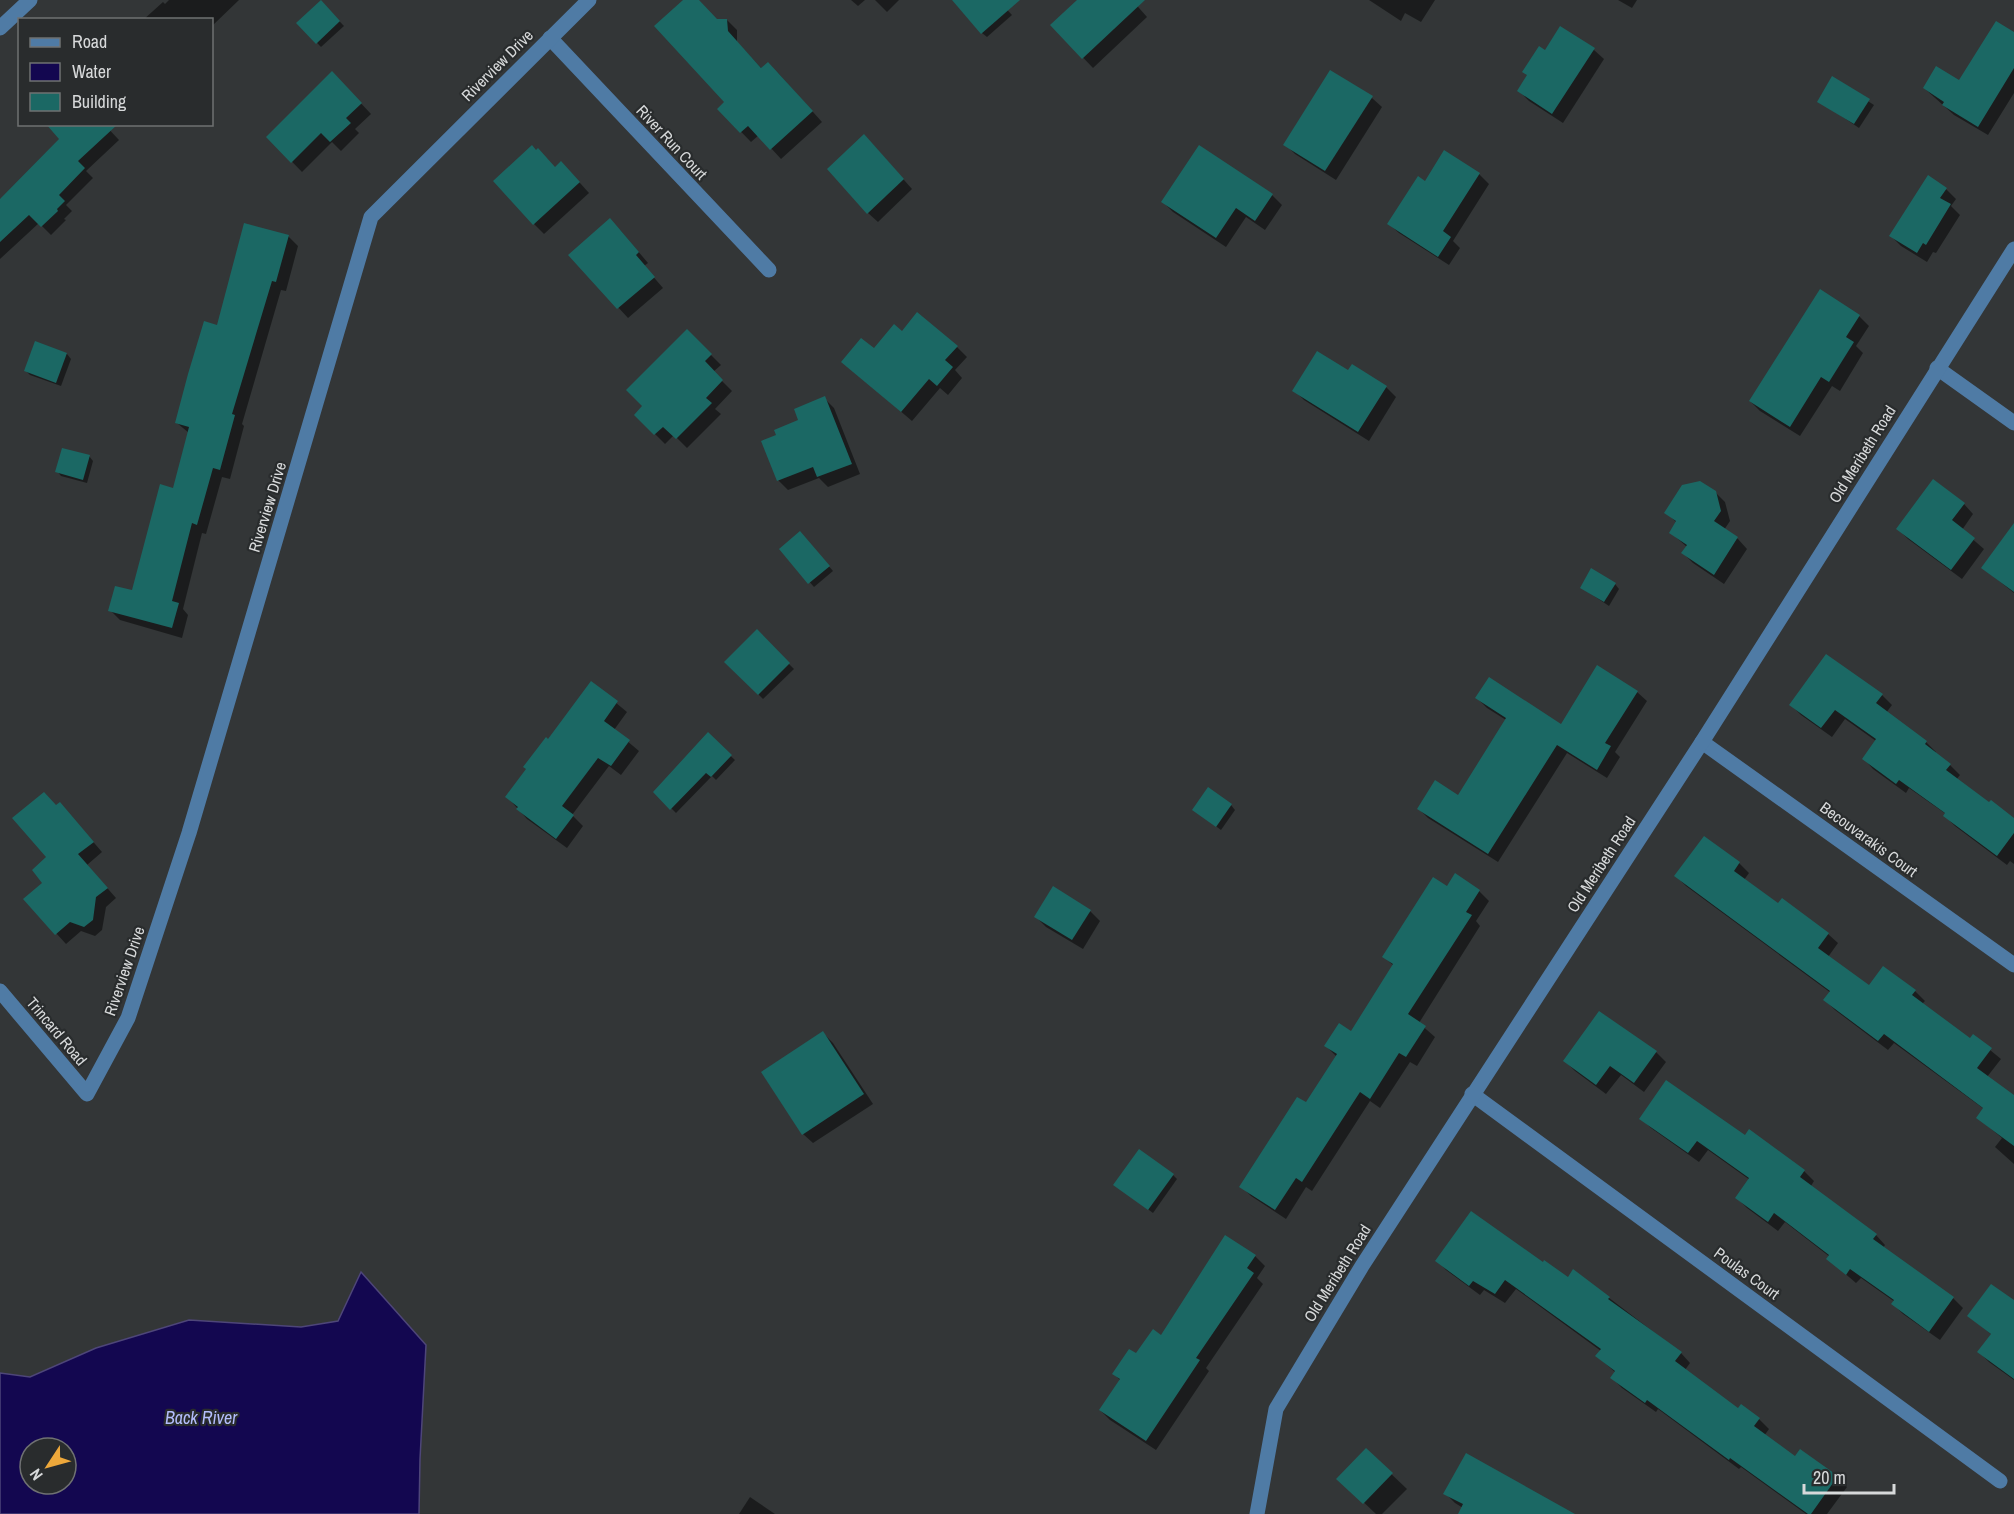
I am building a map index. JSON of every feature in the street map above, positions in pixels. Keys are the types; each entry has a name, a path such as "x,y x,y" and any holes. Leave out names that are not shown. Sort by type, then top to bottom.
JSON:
{"street":[{"path":"0,28 30,0"},
{"name":"Riverview Drive","path":"87,1094 128,1018 189,833 371,217 589,0"},
{"name":"River Run Court","path":"550,38 769,270"},
{"name":"Old Meribeth Road","path":"1257,1514 1276,1409 1362,1266 1702,742 2014,249"},
{"path":"1937,368 2014,423"},
{"name":"Becouvarakis Court","path":"1702,742 2014,965"},
{"name":"Trincard Road","path":"0,991 87,1094"},
{"name":"Poulas Court","path":"1472,1094 2000,1481"}],"water":[{"name":"Back River","path":"361,1272 426,1345 419,1514 0,1514 0,1373 30,1377 96,1348 189,1320 301,1327 338,1321"}],"building":[{"path":"321,0 340,21 316,44 296,23"},
{"path":"683,0 699,0 717,19 727,19 728,31 761,68 768,62 813,111 770,150 748,126 740,133 717,109 724,102 654,26"},
{"path":"952,0 1020,0 981,34"},
{"path":"1077,0 1145,0 1082,59 1050,25"},
{"path":"1996,21 2014,32 2014,68 1978,127 1942,105 1944,102 1923,88 1936,66 1959,80"},
{"path":"1560,26 1595,48 1552,114 1517,91 1527,75 1522,72 1539,46 1545,50"},
{"path":"1330,70 1373,96 1325,171 1283,145"},
{"path":"332,71 362,103 346,118 351,123 330,142 321,133 291,163 266,137"},
{"path":"1832,76 1870,99 1854,124 1817,102"},
{"path":"48,126 116,126 78,161 85,168 59,195 65,201 57,209 58,211 41,227 29,215 0,242 0,199 59,139"},
{"path":"864,134 904,179 867,214 827,169"},
{"path":"532,145 536,150 538,148 555,167 561,161 580,182 533,225 493,181"},
{"path":"1199,145 1273,194 1255,221 1236,208 1216,238 1161,202"},
{"path":"1444,150 1480,173 1443,231 1451,237 1438,257 1387,224 1418,176 1425,181"},
{"path":"1928,175 1947,188 1940,198 1951,204 1926,245 1923,243 1917,253 1889,236"},
{"path":"610,218 639,252 636,255 655,277 617,309 568,255"},
{"path":"244,223 289,235 276,282 272,281 232,414 235,415 220,470 213,468 197,525 192,523 172,601 179,603 172,628 108,611 115,586 132,590 160,484 173,488 189,427 175,423 188,374 204,321 217,325"},
{"path":"1820,289 1860,315 1846,337 1854,342 1829,382 1821,377 1790,427 1749,401"},
{"path":"917,312 958,346 945,360 953,367 937,386 929,379 901,412 841,362 861,338 874,348 894,324 902,331"},
{"path":"687,329 712,354 705,361 723,380 706,398 712,403 676,439 663,427 654,435 634,415 642,406 626,390"},
{"path":"35,341 67,353 56,383 24,371"},
{"path":"1317,351 1348,370 1352,364 1387,386 1358,432 1292,391"},
{"path":"825,396 852,464 817,477 813,467 777,481 761,441 776,435 774,430 798,420 794,409"},
{"path":"62,448 90,455 83,480 55,472"},
{"path":"1933,479 1965,503 1952,520 1975,538 1951,570 1896,529"},
{"path":"1700,481 1716,491 1721,511 1714,521 1738,537 1714,575 1681,553 1687,545 1669,533 1676,521 1664,513 1682,485"},
{"path":"2014,523 2014,592 1981,568"},
{"path":"800,531 830,566 808,584 779,549"},
{"path":"1591,568 1616,583 1604,602 1580,588"},
{"path":"757,629 790,663 758,695 724,662"},
{"path":"1826,654 1883,694 1876,703 1927,741 1925,744 1951,764 1946,770 2014,818 2014,833 1997,856 1943,816 1945,813 1899,780 1896,784 1862,759 1876,739 1835,710 1821,728 1789,705"},
{"path":"1597,665 1638,691 1605,743 1611,746 1597,770 1557,745 1488,854 1417,809 1435,780 1458,795 1506,718 1475,698 1489,677 1561,724"},
{"path":"591,681 618,701 604,721 630,740 611,766 598,758 562,806 574,815 556,839 516,809 518,807 505,797 526,769 523,767 546,737 548,739"},
{"path":"708,732 732,755 711,777 706,773 670,810 653,792"},
{"path":"1208,787 1232,804 1216,827 1192,810"},
{"path":"44,792 56,805 60,802 94,842 78,854 108,888 96,897 93,920 84,927 70,922 55,935 23,899 42,883 32,870 46,857 12,818"},
{"path":"1704,836 1740,862 1734,871 1778,903 1782,898 1829,933 1818,948 1869,985 1883,966 1916,990 1912,995 1970,1038 1973,1034 1992,1048 1977,1068 2014,1095 2014,1146 1976,1118 1983,1108 1884,1034 1878,1041 1823,1000 1830,991 1674,876"},
{"path":"1455,873 1480,890 1466,912 1472,915 1408,1014 1426,1026 1406,1057 1399,1053 1370,1099 1360,1092 1302,1182 1296,1178 1275,1210 1239,1187 1297,1097 1306,1102 1337,1054 1324,1046 1339,1023 1351,1031 1393,964 1382,957 1433,877 1447,886"},
{"path":"1053,886 1091,910 1072,940 1034,917"},
{"path":"1599,1011 1657,1051 1634,1083 1610,1066 1596,1085 1563,1061"},
{"path":"823,1031 864,1094 802,1135 761,1072"},
{"path":"1666,1080 1745,1135 1749,1129 1805,1170 1800,1177 1877,1234 1873,1239 1954,1297 1929,1332 1891,1304 1894,1300 1850,1269 1846,1275 1826,1259 1829,1255 1774,1213 1768,1222 1735,1198 1749,1178 1697,1141 1688,1153 1639,1119"},
{"path":"1139,1149 1174,1174 1148,1210 1113,1185"},
{"path":"1471,1211 1568,1277 1573,1269 1610,1297 1608,1299 1682,1352 1675,1361 1738,1408 1741,1404 1760,1418 1754,1426 1795,1456 1800,1449 1838,1476 1811,1514 1730,1458 1729,1460 1647,1400 1645,1403 1610,1378 1615,1371 1595,1356 1601,1349 1505,1280 1495,1294 1473,1281 1469,1286 1435,1261"},
{"path":"1225,1235 1256,1255 1247,1268 1254,1273 1196,1358 1200,1360 1146,1441 1099,1410 1120,1379 1112,1374 1129,1349 1136,1353 1153,1329 1161,1335"},
{"path":"1991,1284 2014,1300 2014,1379 1977,1352 1991,1334 1967,1316"},
{"path":"1366,1448 1393,1473 1363,1504 1336,1479"},
{"path":"1466,1453 1575,1514 1458,1514 1463,1504 1443,1494"}]}
